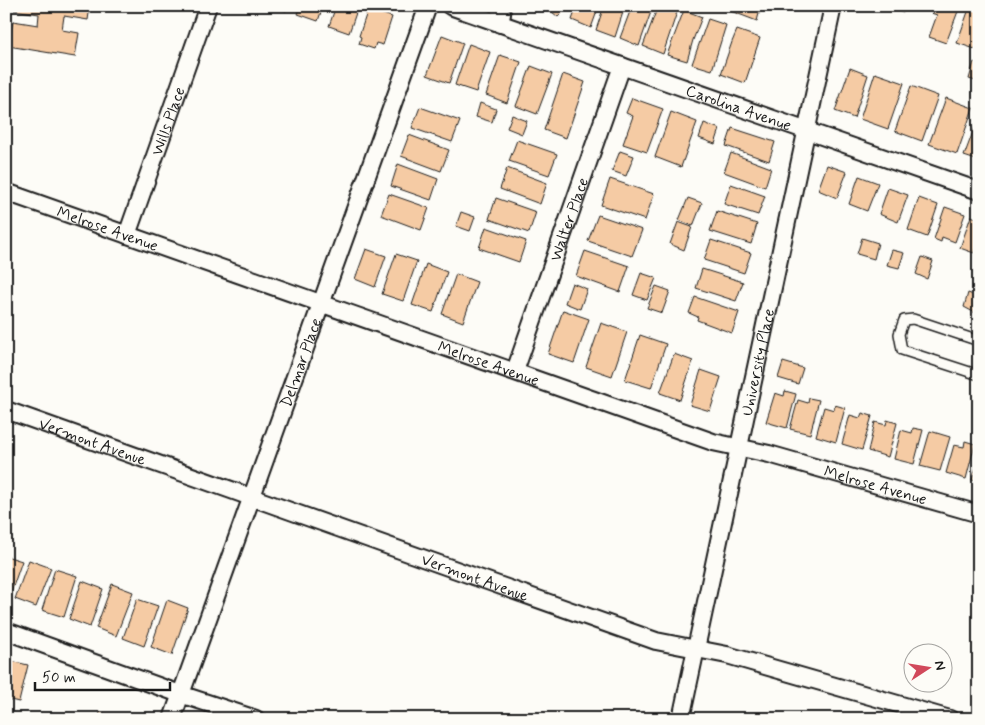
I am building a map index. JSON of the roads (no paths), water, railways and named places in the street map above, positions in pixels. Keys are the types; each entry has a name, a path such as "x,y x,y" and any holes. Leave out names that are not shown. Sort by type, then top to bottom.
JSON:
{"street":[{"name":"Wills Place","path":"127,235 208,6"},
{"name":"Delmar Place","path":"172,719 428,6"},
{"name":"Carolina Avenue","path":"450,6 979,191"},
{"path":"498,6 502,14 500,24"},
{"name":"University Place","path":"681,719 833,6"},
{"name":"Walter Place","path":"514,371 622,66"},
{"name":"Melrose Avenue","path":"6,192 713,442 769,454 979,514"},
{"name":"Vermont Avenue","path":"6,410 656,640 728,655 950,719"},
{"path":"6,631 180,694 256,719"}],"lane":[{"path":"979,340 913,319 904,320 899,334 902,350 979,375"}]}
